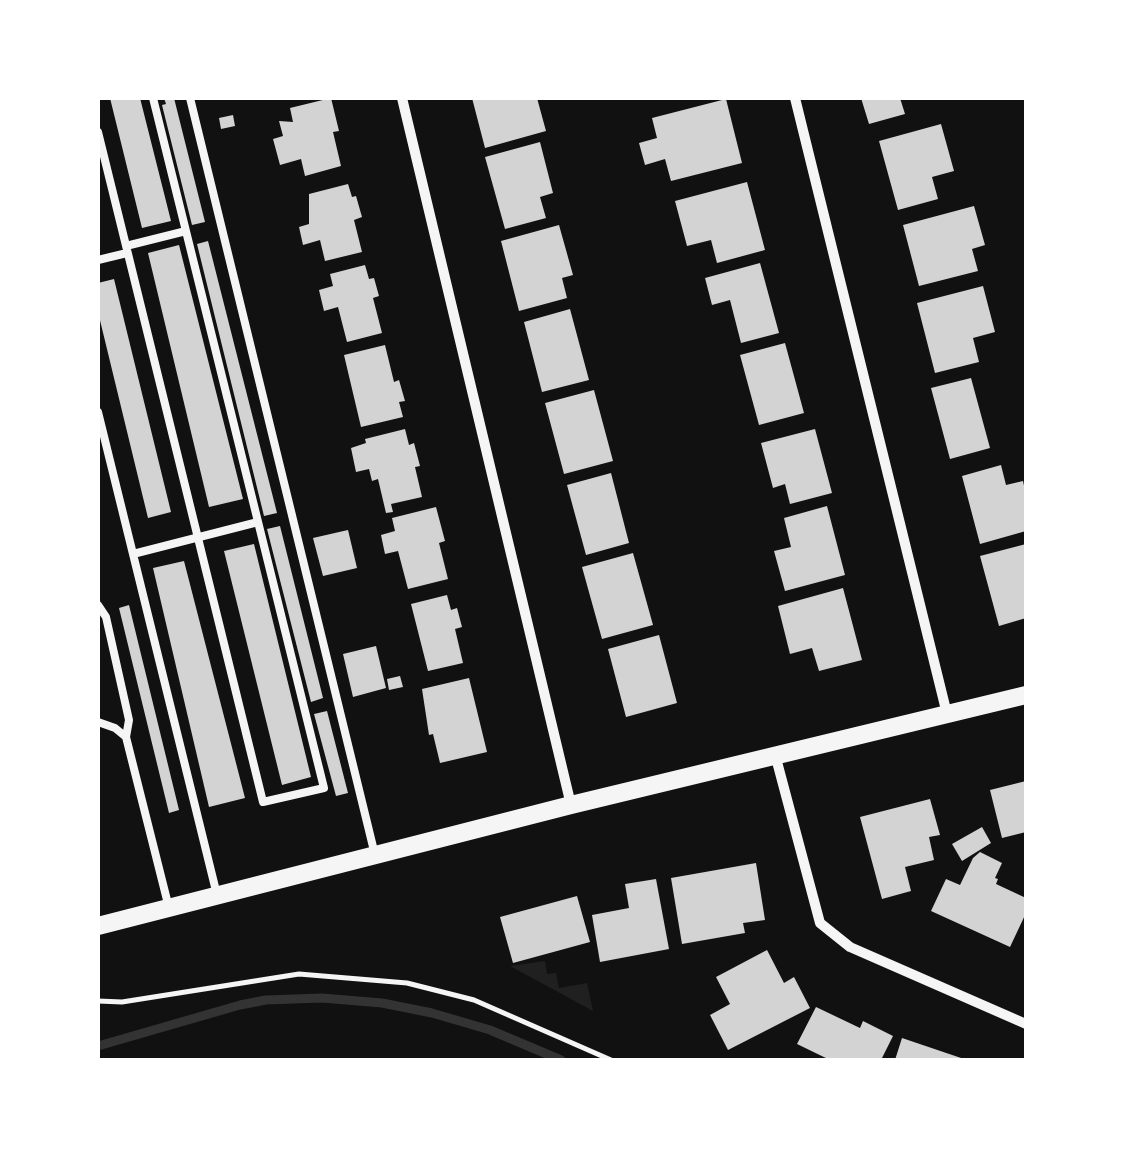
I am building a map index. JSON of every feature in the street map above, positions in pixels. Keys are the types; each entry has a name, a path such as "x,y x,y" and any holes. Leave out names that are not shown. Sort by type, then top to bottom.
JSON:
{"street":[{"path":"402,98 571,805"},
{"path":"795,98 948,714"},
{"path":"98,926 571,805 1026,695"},
{"path":"776,758 820,923 850,946 1026,1024"}],"lane":[{"path":"98,132 262,802 324,788 153,98"},
{"path":"190,98 375,855"},
{"path":"98,260 186,231"},
{"path":"98,412 217,895"},
{"path":"133,554 258,522"},
{"path":"98,605 109,628 128,720 126,738 169,908"},
{"path":"98,722 116,728 126,738"}],"path":[{"path":"98,1001 122,1002 299,974 407,983 474,1000 611,1060"}],"shaded area":[{"path":"545,961 547,974 556,973 559,988 587,983 593,1011 510,966"}],"building":[{"path":"110,98 140,98 171,221 142,228"},
{"path":"164,98 174,98 205,222 192,225 162,105 166,104"},
{"path":"331,98 339,131 333,132 341,166 305,176 301,159 280,165 273,139 283,136 279,121 293,122 290,108"},
{"path":"472,98 537,98 546,131 485,148"},
{"path":"861,98 900,98 905,114 869,124"},
{"path":"726,99 742,163 671,181 665,159 645,165 639,143 657,138 652,118"},
{"path":"233,115 235,126 221,129 219,118"},
{"path":"941,124 954,171 932,177 938,199 898,210 879,141"},
{"path":"540,142 553,193 540,197 546,218 505,229 485,157"},
{"path":"747,182 765,250 717,263 711,240 687,246 675,201"},
{"path":"348,184 362,217 354,220 362,252 325,261 320,240 303,245 299,227 309,224 309,194"},
{"path":"974,206 985,245 972,249 978,271 919,286 903,225"},
{"path":"559,225 573,275 562,278 567,298 519,311 501,241"},
{"path":"208,241 277,513 264,516 197,244"},
{"path":"179,245 243,499 209,507 148,253"},
{"path":"760,263 779,333 741,343 730,300 712,305 705,278"},
{"path":"365,265 379,296 373,298 382,333 347,342 338,307 324,311 319,290 333,286 330,274"},
{"path":"114,279 171,512 148,518 98,312 98,283"},
{"path":"983,286 995,332 973,338 979,362 935,373 917,303"},
{"path":"570,309 589,380 542,392 524,322"},
{"path":"785,343 804,413 759,425 740,355"},
{"path":"385,345 394,382 399,380 405,401 399,402 403,417 361,427 344,355"},
{"path":"971,378 990,448 950,459 931,388"},
{"path":"594,390 613,461 564,474 545,403"},
{"path":"405,429 409,445 414,443 420,466 415,467 422,497 391,504 393,512 386,513 378,479 372,481 369,469 356,472 351,448 366,443 365,439"},
{"path":"815,429 832,493 790,504 785,484 773,488 761,443"},
{"path":"1001,465 1006,485 1023,481 1026,531 980,544 962,476"},
{"path":"611,473 629,543 586,555 567,485"},
{"path":"827,506 845,575 785,591 774,551 791,547 784,518"},
{"path":"436,507 445,541 439,543 448,579 408,589 398,551 385,554 381,535 395,531 392,518"},
{"path":"280,526 323,698 311,702 267,529"},
{"path":"348,530 357,568 323,576 313,538"},
{"path":"254,544 311,777 282,785 224,551"},
{"path":"1026,544 1026,618 999,626 980,556"},
{"path":"633,553 653,625 602,639 582,567"},
{"path":"184,561 245,798 209,807 153,568"},
{"path":"843,588 862,660 819,671 812,648 790,654 778,606"},
{"path":"447,595 451,610 457,608 462,627 455,629 463,663 428,671 411,604"},
{"path":"129,605 179,810 169,813 119,608"},
{"path":"659,635 677,703 626,717 608,649"},
{"path":"376,646 386,688 353,697 343,654"},
{"path":"400,676 403,687 389,690 387,679"},
{"path":"469,678 487,752 440,763 433,734 429,735 422,689"},
{"path":"327,711 348,793 336,796 314,714"},
{"path":"1026,781 1026,832 1002,838 990,790"},
{"path":"930,799 940,835 929,837 934,860 905,867 911,891 882,899 860,817"},
{"path":"982,827 991,843 962,861 952,844"},
{"path":"980,852 1002,863 996,884 1026,898 1026,913 1010,947 931,911 946,879 960,885"},
{"path":"756,863 765,920 743,923 745,933 682,944 671,878"},
{"path":"656,879 669,949 600,962 592,915 629,908 625,884"},
{"path":"577,896 590,942 513,963 500,917"},
{"path":"767,950 784,983 794,977 810,1008 728,1050 710,1015 730,1004 716,977"},
{"path":"816,1007 860,1028 863,1021 893,1036 881,1060 830,1060 797,1044"},
{"path":"902,1038 967,1060 895,1060"}],"waterway":[{"path":"98,1046 240,1005 322,998 382,1003 432,1013 490,1030 561,1060"}]}
